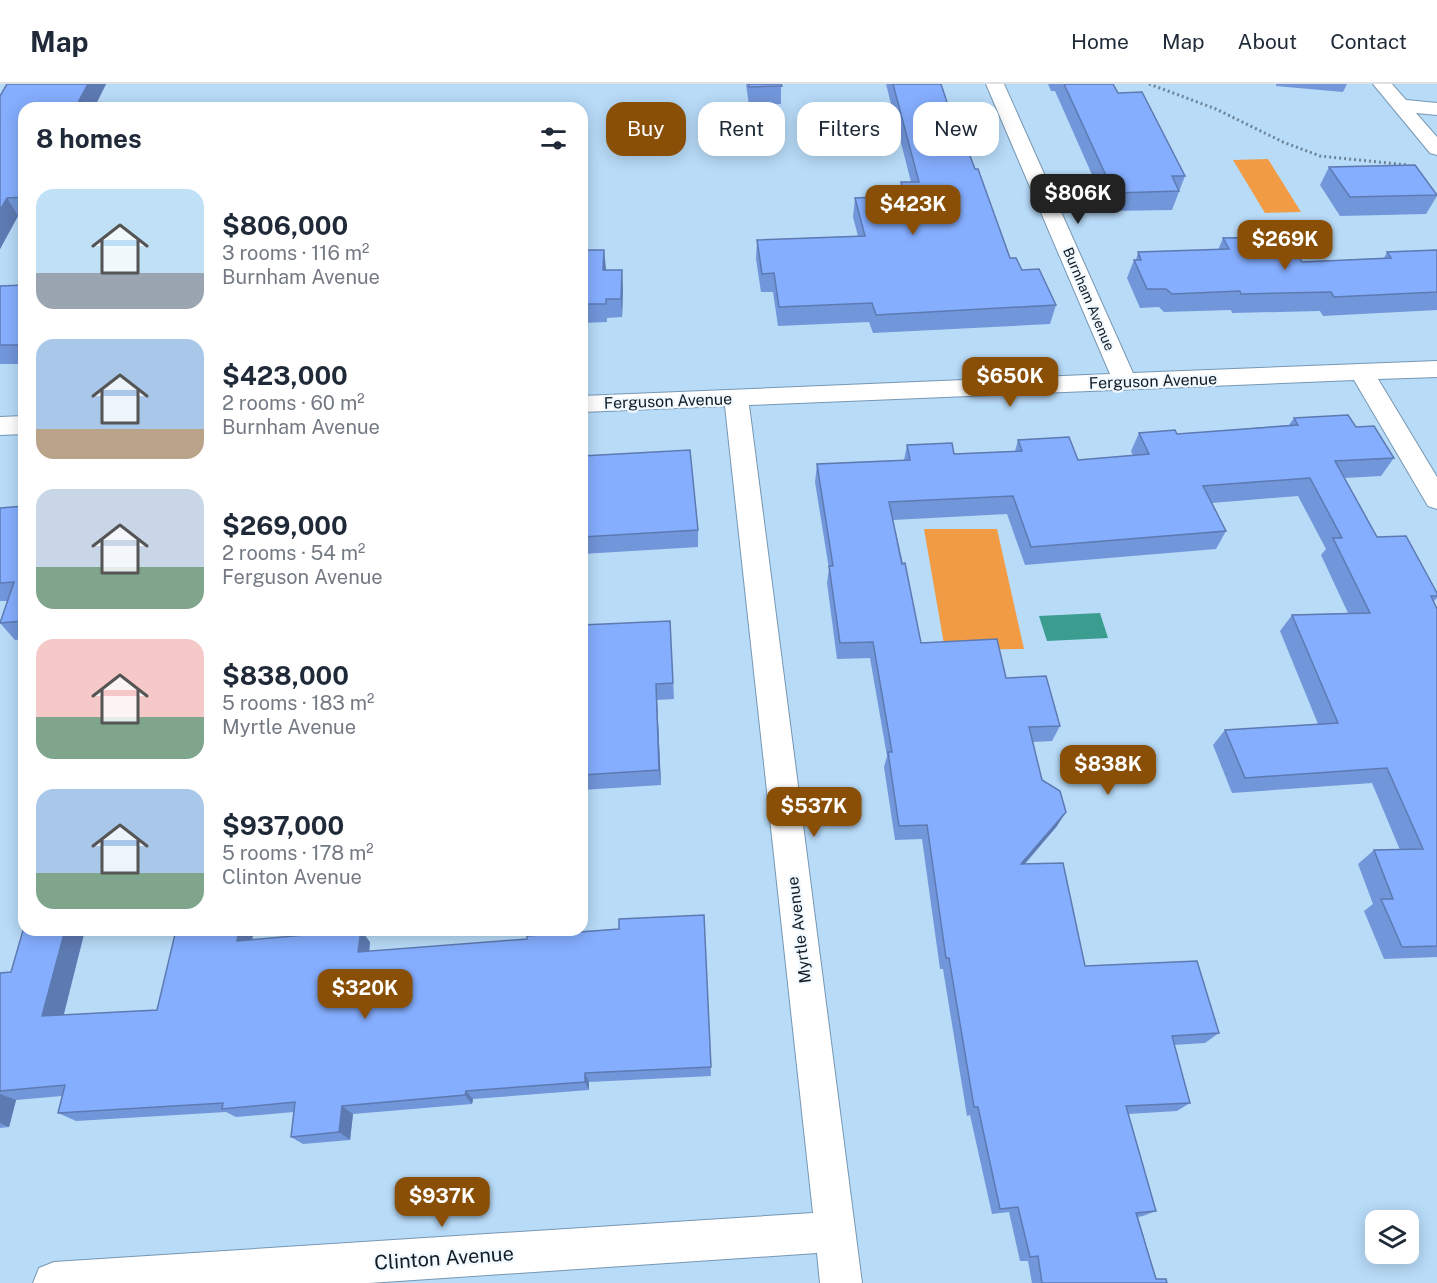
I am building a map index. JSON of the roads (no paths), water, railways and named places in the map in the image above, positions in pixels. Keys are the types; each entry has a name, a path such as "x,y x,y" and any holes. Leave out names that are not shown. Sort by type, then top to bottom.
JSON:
{"street":[{"name":"Burnham Avenue","path":"995,84 1125,382"},
{"path":"1382,84 1437,149"},
{"path":"1399,105 1437,109"},
{"name":"Ferguson Avenue","path":"588,404 1437,369"},
{"path":"1362,373 1437,499"},
{"name":"Myrtle Avenue","path":"736,398 841,1283"},
{"path":"0,426 18,425"},
{"name":"Clinton Avenue","path":"54,1283 835,1232"}]}
